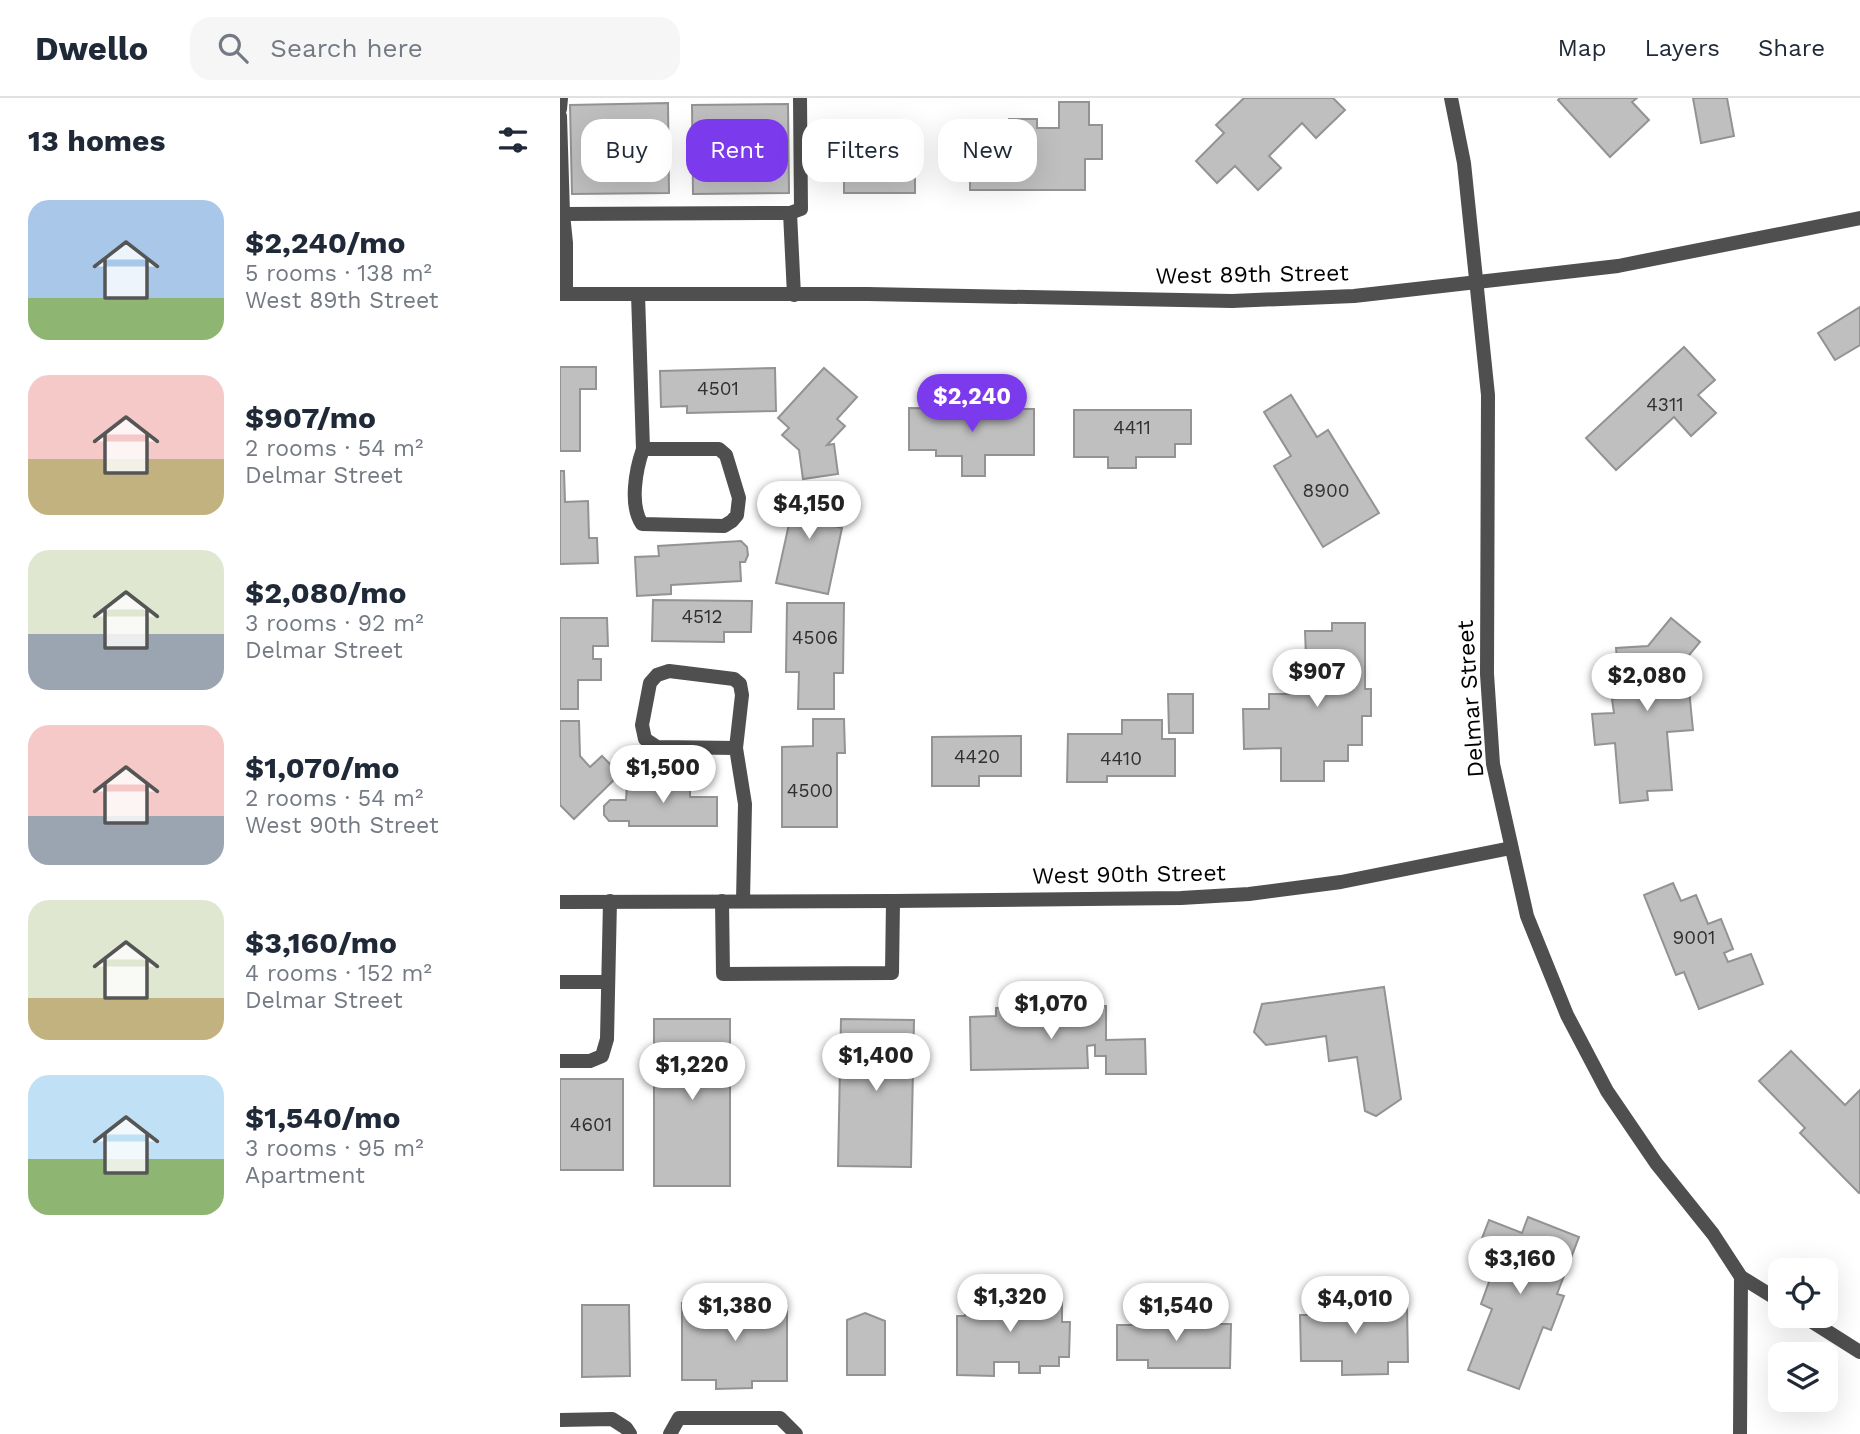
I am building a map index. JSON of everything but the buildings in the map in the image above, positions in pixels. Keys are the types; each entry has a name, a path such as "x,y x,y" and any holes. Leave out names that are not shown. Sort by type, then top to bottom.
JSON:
{"street":[{"path":"560,109 561,98"},
{"path":"562,214 790,213 801,209 800,98"},
{"name":"Delmar Street","path":"1451,98 1464,163 1488,395 1487,674 1493,764 1527,916 1567,1015 1607,1091 1656,1163 1713,1234 1741,1277 1768,1294"},
{"path":"560,116 562,214 566,243 563,294"},
{"path":"790,213 794,295"},
{"name":"West 89th Street","path":"563,294 868,294 1231,300 1354,296 1618,266 1860,218"},
{"path":"638,294 643,449 636,469 636,516 642,524 724,526 737,515 739,498 726,456 719,449 643,449"},
{"path":"736,748 657,747 645,739 642,725 650,683 657,675 669,671 734,679 740,684 742,695 736,748 745,804 743,901"},
{"name":"West 90th Street","path":"560,902 1181,898 1249,894 1341,881 1511,848"},
{"path":"560,1061 590,1061 602,1056 607,1039 610,901"},
{"path":"722,901 723,974 892,972 893,901"},
{"path":"560,982 608,982"},
{"path":"1740,1434 1741,1277"},
{"path":"1821,1328 1860,1352"},
{"path":"670,1434 678,1419 768,1418 780,1418 796,1434"},
{"path":"560,1420 612,1419 630,1434"}]}
